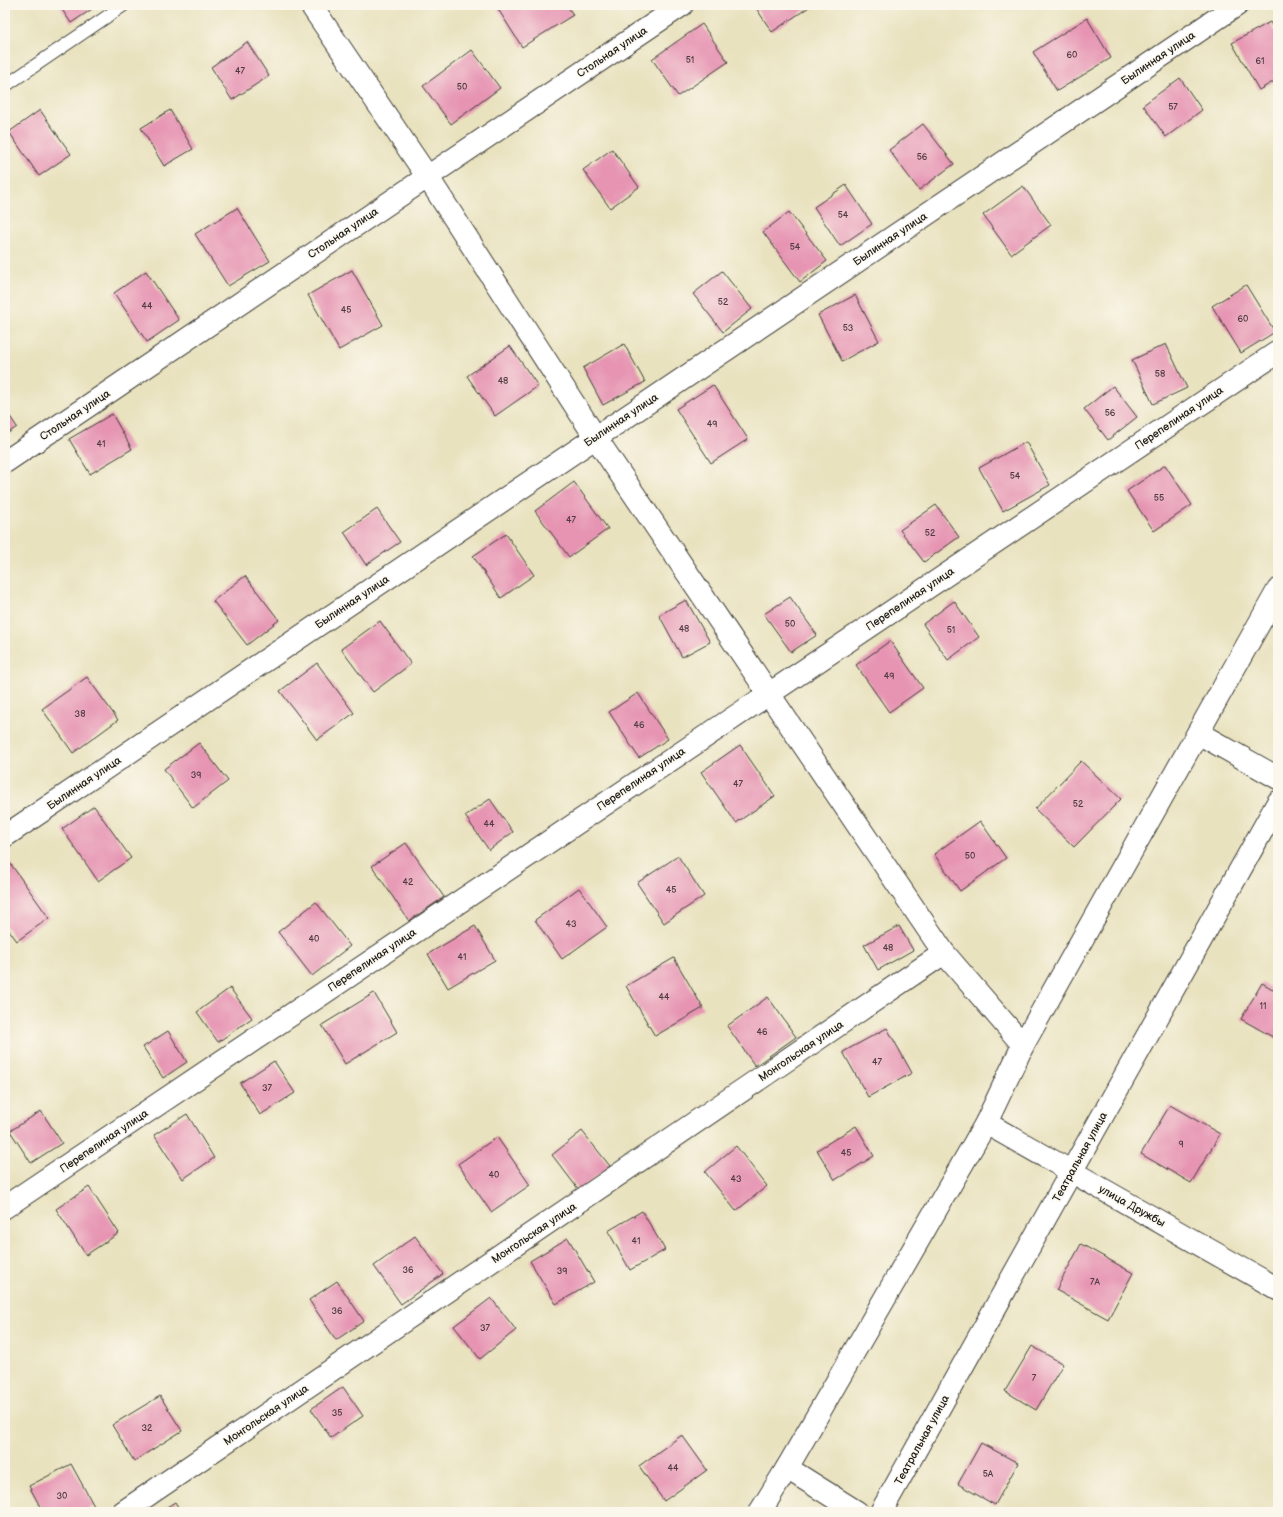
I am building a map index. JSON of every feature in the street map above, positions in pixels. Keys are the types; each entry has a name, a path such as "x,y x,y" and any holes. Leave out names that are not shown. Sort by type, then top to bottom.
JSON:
{"street":[{"path":"311,5 427,176 596,438 944,953 1023,1045"},
{"name":"Стольная улица","path":"5,462 682,5"},
{"name":"Былинная улица","path":"5,836 1237,5"},
{"name":"Перепелиная улица","path":"5,1207 1278,352"},
{"path":"760,1512 787,1468 986,1123 1023,1045 1278,590"},
{"path":"1198,733 1278,778"},
{"name":"Театральная улица","path":"881,1512 1278,802"},
{"name":"Монгольская улица","path":"123,1512 944,953"},
{"name":"улица Дружбы","path":"986,1123 1071,1173 1278,1289"},
{"path":"787,1468 857,1512"}],"lane":[{"path":"5,86 124,5"}],"building":[{"path":"59,5 98,5 71,23"},
{"path":"504,5 567,5 573,15 522,47 498,9"},
{"path":"754,5 812,5 772,32"},
{"path":"1087,18 1111,58 1057,91 1033,52"},
{"path":"1270,22 1278,36 1278,79 1259,90 1232,43"},
{"path":"702,24 728,62 678,96 652,59"},
{"path":"247,42 269,76 232,100 211,67"},
{"path":"472,50 500,88 451,124 423,86"},
{"path":"1180,78 1202,110 1166,137 1143,105"},
{"path":"40,110 71,154 39,176 9,132"},
{"path":"170,110 193,149 164,166 141,128"},
{"path":"923,124 954,164 919,190 889,150"},
{"path":"612,149 639,187 610,208 583,170"},
{"path":"846,185 872,224 840,246 814,207"},
{"path":"1023,186 1051,225 1011,254 983,215"},
{"path":"237,208 270,261 228,286 195,234"},
{"path":"789,212 827,261 800,282 763,232"},
{"path":"352,270 383,325 339,350 308,295"},
{"path":"146,271 179,320 147,342 114,293"},
{"path":"722,271 752,309 723,332 693,294"},
{"path":"1246,285 1275,332 1241,353 1212,306"},
{"path":"855,295 879,341 842,361 818,315"},
{"path":"624,344 645,382 603,405 583,368"},
{"path":"1166,344 1187,388 1153,404 1132,360"},
{"path":"510,346 538,386 495,416 467,376"},
{"path":"713,385 748,439 711,463 676,409"},
{"path":"1113,386 1137,417 1108,440 1084,409"},
{"path":"5,409 17,427 5,435"},
{"path":"112,414 132,449 90,474 69,439"},
{"path":"1026,442 1050,485 1003,511 979,468"},
{"path":"1165,465 1192,505 1154,531 1127,491"},
{"path":"574,482 608,529 569,557 535,511"},
{"path":"936,505 959,537 924,562 900,530"},
{"path":"377,509 400,542 366,565 344,532"},
{"path":"506,534 534,575 501,598 473,556"},
{"path":"245,576 279,620 247,645 213,601"},
{"path":"790,597 817,635 791,652 764,614"},
{"path":"686,600 710,642 682,657 659,615"},
{"path":"954,601 979,637 948,660 923,624"},
{"path":"380,621 411,664 373,692 341,649"},
{"path":"890,641 923,688 889,712 856,665"},
{"path":"317,663 354,713 317,740 280,691"},
{"path":"87,677 118,720 73,753 42,709"},
{"path":"638,693 668,739 639,758 609,712"},
{"path":"199,743 228,781 193,808 164,769"},
{"path":"740,745 775,796 736,823 701,772"},
{"path":"1081,761 1121,799 1074,847 1035,809"},
{"path":"490,799 513,832 489,850 465,816"},
{"path":"94,806 131,858 98,881 62,829"},
{"path":"980,821 1006,858 960,891 934,854"},
{"path":"406,843 444,897 409,921 372,866"},
{"path":"678,856 704,896 664,923 637,883"},
{"path":"10,863 49,918 17,941 5,925 5,866"},
{"path":"579,888 607,927 562,959 535,920"},
{"path":"316,902 350,946 312,976 278,932"},
{"path":"475,926 495,960 448,988 428,954"},
{"path":"899,926 913,950 878,970 864,945"},
{"path":"674,958 703,1008 655,1036 626,986"},
{"path":"1262,983 1278,992 1278,1040 1241,1019"},
{"path":"230,988 252,1018 218,1042 197,1012"},
{"path":"374,993 397,1032 345,1064 322,1025"},
{"path":"768,997 796,1037 755,1066 727,1026"},
{"path":"887,1028 912,1073 868,1097 843,1052"},
{"path":"168,1031 187,1062 163,1078 143,1047"},
{"path":"274,1061 295,1093 260,1115 240,1083"},
{"path":"1170,1105 1220,1134 1191,1183 1141,1154"},
{"path":"41,1111 62,1143 31,1163 10,1131"},
{"path":"187,1114 214,1158 183,1179 154,1135"},
{"path":"856,1126 874,1156 835,1180 817,1150"},
{"path":"582,1131 610,1166 579,1190 552,1155"},
{"path":"497,1137 530,1185 491,1212 458,1164"},
{"path":"736,1146 767,1186 736,1211 705,1172"},
{"path":"89,1187 119,1233 86,1255 56,1209"},
{"path":"642,1211 665,1250 630,1270 608,1231"},
{"path":"415,1236 443,1274 401,1304 374,1266"},
{"path":"568,1238 594,1282 556,1304 530,1261"},
{"path":"1081,1244 1133,1273 1108,1319 1056,1290"},
{"path":"337,1281 364,1321 336,1340 309,1300"},
{"path":"491,1298 516,1330 480,1359 454,1326"},
{"path":"1032,1346 1063,1364 1036,1410 1005,1391"},
{"path":"343,1387 363,1416 331,1438 311,1409"},
{"path":"160,1396 182,1431 134,1461 112,1425"},
{"path":"682,1435 707,1470 664,1501 639,1466"},
{"path":"981,1443 1018,1463 995,1505 958,1484"},
{"path":"71,1464 94,1506 82,1512 43,1512 29,1486"},
{"path":"175,1502 181,1512 159,1512"}]}
